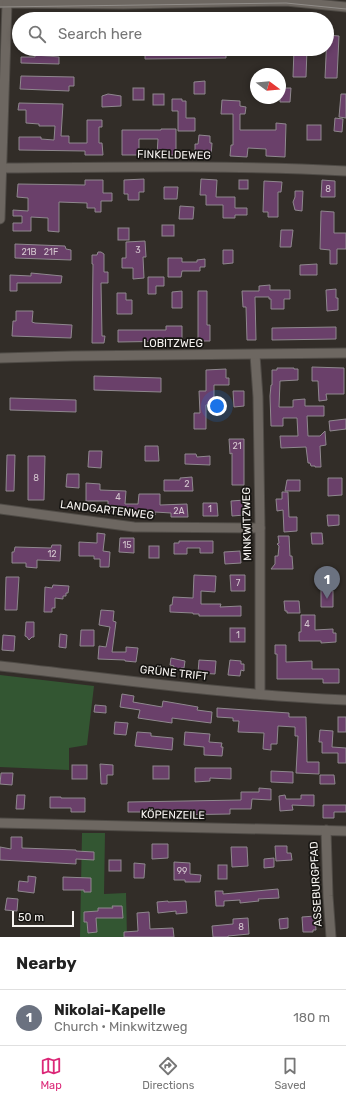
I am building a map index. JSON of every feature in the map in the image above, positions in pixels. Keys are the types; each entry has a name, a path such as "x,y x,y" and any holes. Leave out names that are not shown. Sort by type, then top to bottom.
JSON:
{"street":[{"path":"0,219 4,3 286,1 346,7"},
{"name":"FINKELDEWEG","path":"2,168 156,166 346,171"},
{"name":"LOBITZWEG","path":"0,358 346,353"},
{"name":"MINKWITZWEG","path":"255,355 258,397 260,528 260,694"},
{"name":"LANDGARTENWEG","path":"0,509 134,527 260,528"},
{"name":"GRÜNE TRIFT","path":"0,666 260,694 346,700"},
{"name":"KÖPENZEILE","path":"0,823 346,831"},
{"name":"ASSEBURGPFAD","path":"326,830 331,937"}],"green space":[{"path":"0,675 94,686 87,745 69,748 69,770 0,767"},
{"path":"82,833 105,833 104,894 126,893 127,937 80,937"}],"building":[{"path":"334,36 339,36 337,78 325,78 326,56 334,56"},
{"path":"145,56 226,56 226,58 145,59"},
{"path":"294,56 307,56 306,77 293,77"},
{"path":"21,57 59,57 59,64 21,63"},
{"path":"21,76 74,77 74,86 69,86 69,91 20,89"},
{"path":"205,81 205,94 194,94 194,82"},
{"path":"133,88 144,88 144,100 133,100"},
{"path":"286,88 291,88 290,102 286,102"},
{"path":"108,94 121,96 121,106 102,107 102,96"},
{"path":"153,94 164,94 164,105 153,105"},
{"path":"341,94 346,94 346,118 339,117"},
{"path":"172,99 182,99 182,101 186,101 186,118 195,118 195,131 178,131 178,111 172,111"},
{"path":"222,100 240,101 240,106 246,107 245,114 240,114 240,130 276,130 276,123 286,124 285,157 266,156 266,149 248,148 247,157 230,156 231,145 233,145 233,114 221,114"},
{"path":"19,103 63,104 61,136 69,136 69,143 87,143 87,120 102,120 102,127 99,127 99,143 102,143 103,155 85,155 85,151 19,150 19,137 41,137 41,139 54,140 55,126 39,126 39,124 26,123 26,110 18,110"},
{"path":"335,118 343,119 342,132 334,131"},
{"path":"307,125 321,125 321,140 307,140"},
{"path":"176,129 176,155 157,155 158,139 139,139 139,155 122,155 122,130"},
{"path":"199,135 210,136 210,143 212,143 211,156 195,156 195,144 198,144"},
{"path":"144,179 144,192 139,192 139,200 128,200 128,194 124,194 124,180"},
{"path":"201,179 217,180 216,197 235,197 235,208 247,208 247,215 235,215 235,218 223,218 223,205 206,205 206,195 200,195"},
{"path":"85,180 103,180 103,193 112,193 112,201 101,201 101,212 95,212 95,208 87,208 87,203 59,202 59,232 48,231 48,218 31,217 31,231 13,231 13,223 22,223 22,216 13,216 13,210 28,211 28,198 17,197 18,184 85,185"},
{"path":"239,180 248,180 248,189 239,189"},
{"path":"322,180 335,181 335,197 321,197"},
{"path":"264,181 282,182 281,192 278,192 278,217 268,217 268,212 263,212"},
{"path":"164,187 178,187 177,199 164,199"},
{"path":"295,191 303,191 302,211 295,210 293,202"},
{"path":"180,206 194,207 193,219 179,219"},
{"path":"321,211 334,212 334,233 346,233 346,249 337,249 337,264 330,264 330,250 320,249"},
{"path":"162,225 174,225 174,236 162,236"},
{"path":"118,228 129,228 129,240 118,240"},
{"path":"281,230 293,230 291,247 280,247"},
{"path":"145,241 146,257 143,257 144,278 133,279 133,268 122,268 122,258 126,258 126,242"},
{"path":"15,244 65,246 66,249 71,250 71,260 15,258"},
{"path":"223,250 233,250 233,263 223,264"},
{"path":"98,252 104,254 104,272 108,272 108,283 101,283 102,336 105,336 104,343 92,343 92,255 97,255"},
{"path":"168,258 182,258 182,262 197,262 197,260 205,259 205,267 200,267 200,271 182,271 181,277 168,277"},
{"path":"317,264 317,275 300,275 300,265"},
{"path":"31,273 62,276 61,283 17,283 17,291 10,291 10,275 31,276"},
{"path":"148,277 164,277 164,286 156,286 156,294 148,294"},
{"path":"270,285 270,290 290,290 290,299 284,299 284,309 271,309 271,299 269,299 269,297 255,297 256,340 247,340 246,307 243,307 242,291 259,291 259,286"},
{"path":"336,289 338,310 327,311 326,290"},
{"path":"182,291 182,308 172,308 172,292"},
{"path":"198,291 207,291 207,325 210,325 210,341 198,341"},
{"path":"117,293 126,293 126,300 132,300 132,314 117,314"},
{"path":"16,311 33,311 32,322 35,323 72,325 71,338 12,336 13,321 16,321"},
{"path":"166,326 182,326 182,341 118,342 118,330 166,330"},
{"path":"336,327 336,339 272,340 272,328"},
{"path":"312,367 344,368 344,394 326,394 327,400 319,401 318,381 312,381"},
{"path":"277,368 298,369 298,380 280,381 279,407 293,407 293,400 305,399 305,406 324,406 324,416 307,416 308,436 320,436 325,431 326,445 320,446 321,467 311,466 310,463 308,463 306,447 281,448 280,436 298,436 297,418 283,418 283,426 271,426 270,396 272,370 277,370"},
{"path":"226,369 226,378 229,378 229,385 214,385 214,404 206,405 206,429 194,429 194,413 200,413 199,391 206,391 206,370"},
{"path":"94,376 161,378 161,392 94,390"},
{"path":"233,391 244,391 244,406 234,407"},
{"path":"10,398 76,400 76,412 10,410"},
{"path":"346,419 346,429 330,431 329,421"},
{"path":"229,439 244,439 244,485 232,485 232,453 230,454"},
{"path":"145,446 158,446 159,461 145,461"},
{"path":"89,451 102,451 101,468 88,467"},
{"path":"185,454 196,454 197,457 210,456 210,465 185,464"},
{"path":"7,455 15,455 14,491 6,491"},
{"path":"28,456 45,456 44,500 28,500"},
{"path":"67,474 79,474 79,488 66,487"},
{"path":"192,477 193,491 164,491 164,480 180,480 180,478"},
{"path":"328,478 342,478 342,495 328,496"},
{"path":"287,480 300,480 300,491 285,491"},
{"path":"86,483 100,484 100,490 126,491 125,504 138,504 139,494 160,494 160,505 187,504 188,517 171,517 171,513 155,512 155,515 138,515 138,512 108,511 108,501 86,501"},
{"path":"282,492 288,492 289,517 297,517 297,531 284,532 283,510 277,511 276,499 282,499"},
{"path":"245,500 245,515 232,516 231,501"},
{"path":"203,503 217,503 218,516 203,516"},
{"path":"327,515 339,515 339,525 328,526"},
{"path":"97,533 105,534 103,551 110,552 109,567 100,567 100,559 94,559 94,556 79,556 79,542 97,543"},
{"path":"311,533 322,533 323,544 312,544"},
{"path":"278,536 289,536 290,556 292,556 293,569 271,569 275,564 275,556 278,556"},
{"path":"120,538 134,538 134,553 119,552"},
{"path":"179,541 213,541 213,553 200,553 200,548 187,548 187,554 174,554 174,543 179,543"},
{"path":"52,545 61,545 60,561 37,560 37,568 26,567 26,563 12,563 12,552 14,552 15,547 51,548"},
{"path":"149,546 159,546 159,558 149,558"},
{"path":"240,551 241,563 225,564 224,552"},
{"path":"194,575 216,576 215,592 201,591 201,604 221,604 220,607 241,606 241,616 199,616 199,614 193,613 170,612 170,605 172,605 173,597 193,598"},
{"path":"230,575 245,575 245,591 231,591"},
{"path":"6,577 19,577 17,610 5,610"},
{"path":"53,585 69,586 68,593 66,593 66,596 63,596 63,599 55,598 55,608 52,608 52,612 44,612 45,587 52,588"},
{"path":"321,586 328,586 329,591 333,591 333,607 321,607"},
{"path":"284,601 299,601 300,613 287,613 287,611 285,611"},
{"path":"101,610 114,611 113,621 116,622 112,652 126,652 126,647 138,648 136,662 98,659 99,646 106,647 110,627 99,625"},
{"path":"301,615 315,615 315,630 333,629 333,633 336,633 336,642 321,643 321,641 299,641 299,632 301,632"},
{"path":"26,622 34,622 34,637 29,640 25,636"},
{"path":"230,628 245,628 245,642 230,642"},
{"path":"81,630 94,630 94,646 80,646"},
{"path":"60,634 67,635 66,648 59,647"},
{"path":"3,635 15,636 14,651 2,650"},
{"path":"275,645 286,645 286,662 312,661 312,669 339,669 339,683 323,683 323,679 277,679 277,654 275,654"},
{"path":"171,658 185,661 184,668 181,668 180,671 173,669 174,666 170,665"},
{"path":"199,660 216,661 215,674 198,673"},
{"path":"230,660 241,661 241,664 244,664 244,671 241,670 240,676 228,675"},
{"path":"122,694 134,696 133,702 162,707 163,701 198,707 197,710 212,712 211,723 172,718 172,723 138,718 140,710 120,707"},
{"path":"95,705 106,706 106,713 94,712"},
{"path":"217,708 289,713 289,717 306,717 307,762 319,762 319,774 296,773 298,736 295,736 295,727 278,726 277,744 271,744 271,750 263,749 264,733 238,732 239,721 233,721 233,718 217,717"},
{"path":"338,717 346,717 346,732 338,732"},
{"path":"115,722 128,723 126,735 114,734"},
{"path":"320,730 333,731 332,747 346,748 346,763 338,763 338,753 322,753 322,742 319,742"},
{"path":"137,732 151,733 151,736 173,738 172,750 135,746"},
{"path":"185,732 210,734 209,742 222,743 222,756 204,755 204,747 184,745"},
{"path":"100,764 113,765 113,775 107,775 107,784 101,784"},
{"path":"72,765 87,765 87,779 72,779"},
{"path":"153,766 169,766 169,779 153,779"},
{"path":"195,768 231,768 231,779 210,778 210,781 195,782"},
{"path":"271,771 293,772 293,783 271,782"},
{"path":"1,773 13,773 12,785 0,784"},
{"path":"320,775 334,775 335,784 320,784"},
{"path":"259,788 271,789 271,800 252,799 251,809 230,809 230,814 153,815 153,812 128,812 128,802 241,800 241,792 259,792"},
{"path":"17,795 25,795 24,809 16,809"},
{"path":"285,795 286,799 301,799 301,795 314,795 314,806 292,805 293,810 280,811 279,796"},
{"path":"50,797 85,798 85,812 71,812 71,808 50,808"},
{"path":"323,805 346,805 346,812 334,812 334,818 323,818"},
{"path":"11,837 22,837 22,848 94,852 94,860 76,859 76,864 0,860 0,847 11,849"},
{"path":"152,844 168,844 168,858 152,859"},
{"path":"275,846 287,846 287,853 291,853 292,860 276,861"},
{"path":"231,847 247,847 248,866 232,867"},
{"path":"274,858 274,867 264,868 264,859"},
{"path":"109,860 121,860 121,871 109,871"},
{"path":"174,862 190,863 190,874 201,875 200,882 174,880"},
{"path":"134,863 145,864 144,878 134,878"},
{"path":"218,865 227,865 227,879 218,879"},
{"path":"28,876 36,877 34,893 18,891 19,881 28,882"},
{"path":"63,877 91,878 91,892 84,892 84,890 63,890"},
{"path":"278,889 279,898 258,899 259,901 240,903 240,900 224,901 224,906 216,906 215,891 223,891 223,894"},
{"path":"7,898 18,899 17,911 5,910"},
{"path":"186,901 187,913 176,914 176,911 158,913 157,902"},
{"path":"112,906 122,906 123,918 96,918 97,932 88,933 87,922 84,922 84,912 98,911 98,908 113,908"},
{"path":"149,912 150,929 173,928 174,937 124,937 124,932 138,931 137,913"},
{"path":"315,916 316,930 313,930 313,932 303,932 302,917"},
{"path":"248,918 249,934 228,937 213,937 212,926 233,924 233,919"},
{"path":"288,918 288,928 280,929 279,919"}],"tram line":[{"path":"0,7 286,3 346,9"}],"place":[{"name":"Nikolai-Kapelle","path":"327,599"}]}
